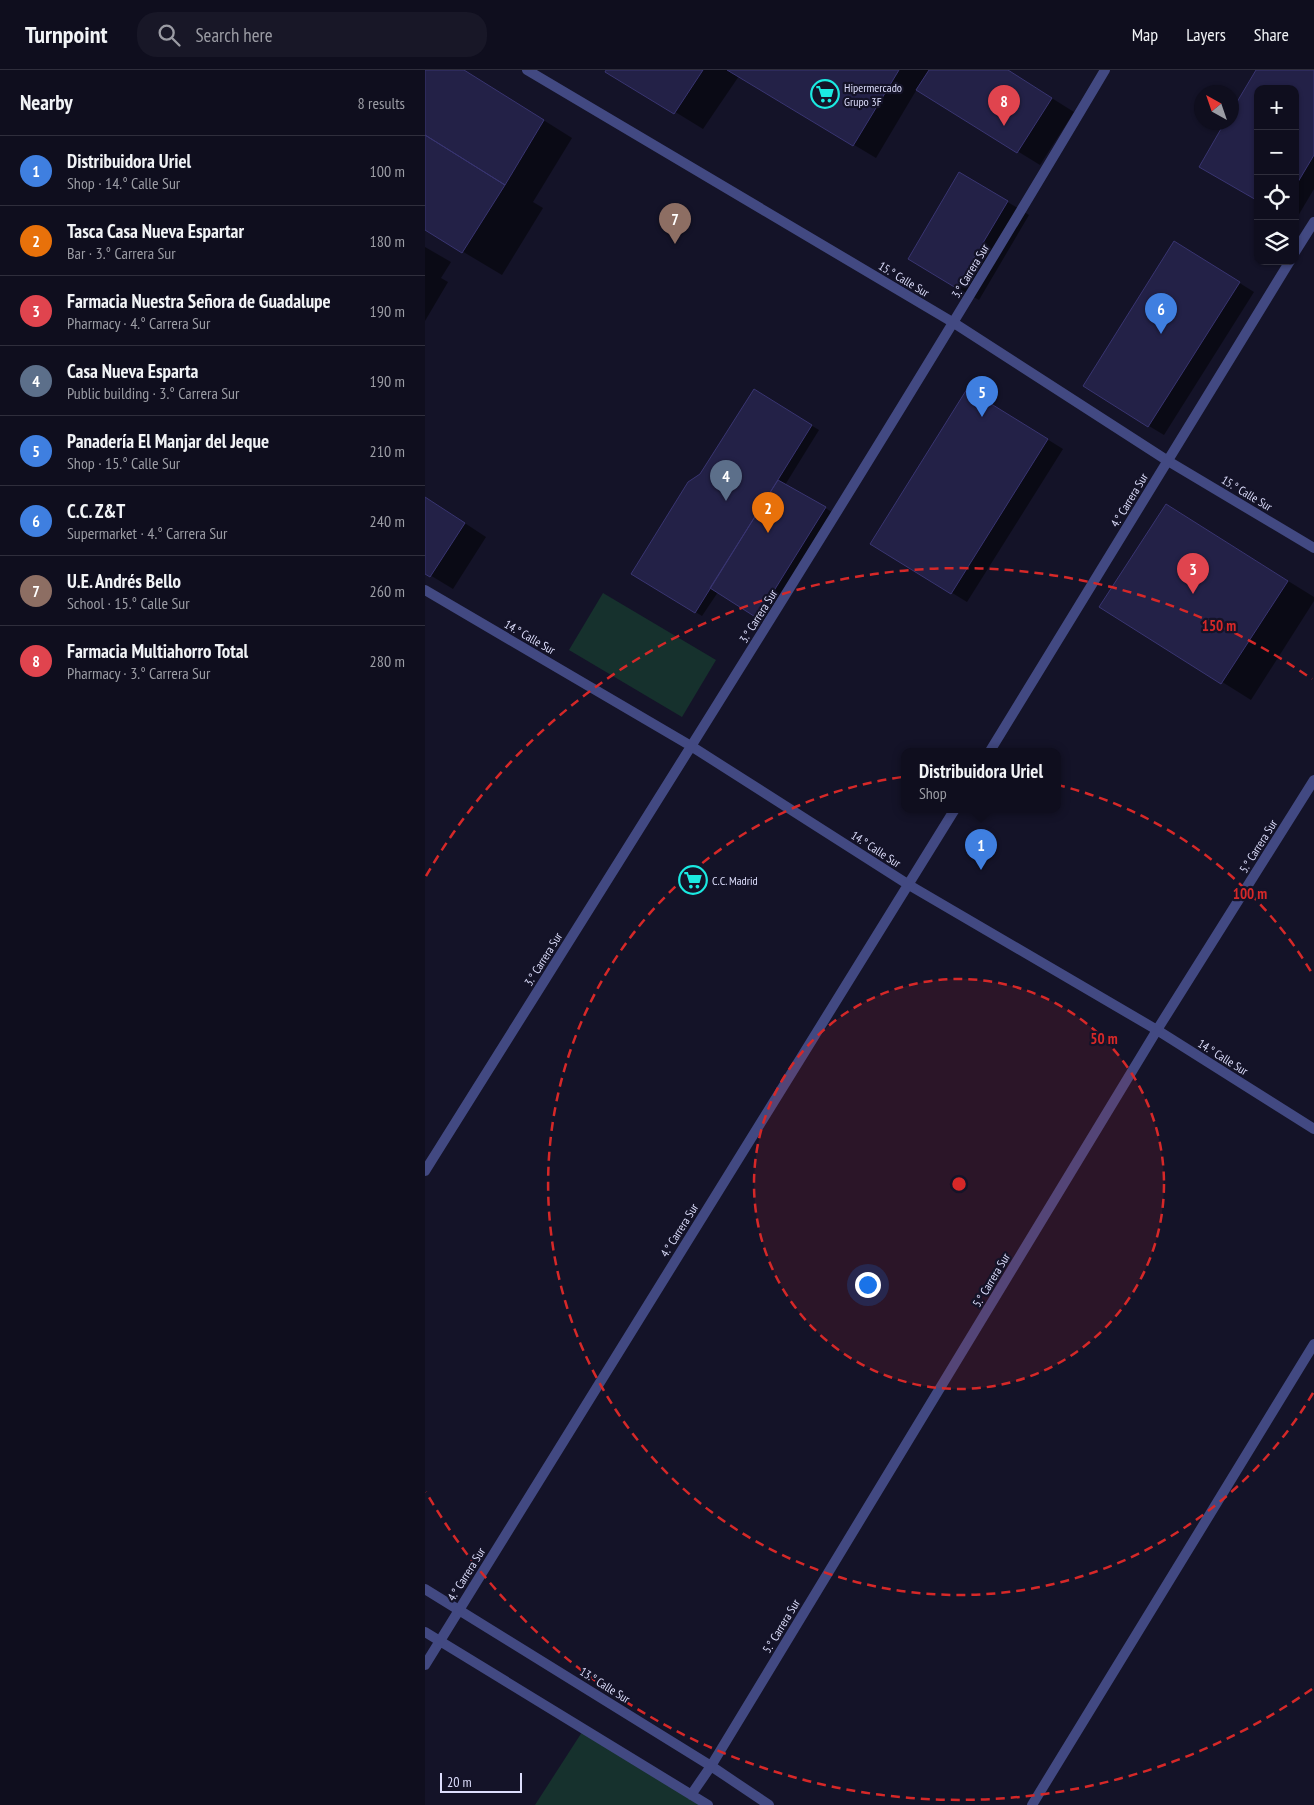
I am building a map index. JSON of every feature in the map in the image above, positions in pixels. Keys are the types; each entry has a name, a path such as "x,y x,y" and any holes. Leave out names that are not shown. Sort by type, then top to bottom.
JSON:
{"street":[{"name":"15.° Calle Sur","path":"527,70 954,323 1168,461 1314,548"},
{"name":"3.° Carrera Sur","path":"425,1171 954,323 1105,70"},
{"path":"1299,246 1314,222"},
{"name":"4.° Carrera Sur","path":"992,748 1288,265"},
{"name":"14.° Calle Sur","path":"425,590 691,746 909,885 1157,1030 1314,1129"},
{"name":"5.° Carrera Sur","path":"691,1795 711,1766 1157,1030 1314,780"},
{"name":"4.° Carrera Sur","path":"425,1665 953,813"},
{"path":"1032,1805 1314,1344"},
{"name":"13.° Calle Sur","path":"425,1589 711,1766 769,1805"},
{"path":"425,1632 708,1805"}],"green space":[{"path":"603,593 716,660 682,717 569,650"},
{"path":"584,1729 708,1805 535,1805"}],"building":[{"path":"425,70 464,70 544,120 505,185 425,135"},
{"path":"606,70 703,70 674,114 605,72"},
{"name":"Hipermercado Grupo 3F","path":"727,70 899,70 853,146"},
{"path":"929,70 1008,70 1052,98 1017,153 916,90"},
{"path":"1256,70 1314,70 1314,155 1299,180 1299,85 1254,85 1254,199 1199,167 1220,130 1239,130 1239,99"},
{"path":"425,135 505,185 462,253 425,230"},
{"path":"959,172 1008,201 956,288 908,259"},
{"path":"1174,241 1240,282 1148,427 1083,386"},
{"path":"754,389 812,425 695,613 631,574 688,482 700,474"},
{"path":"967,389 1048,439 951,594 870,544"},
{"path":"778,480 826,507 757,618 710,588"},
{"path":"425,497 465,523 430,577 425,574"},
{"path":"1166,504 1288,581 1221,684 1099,607"}],"place":[{"name":"Hipermercado Grupo 3F","path":"825,94"},
{"name":"Farmacia Multiahorro Total","path":"1004,126"},
{"name":"U.E. Andrés Bello","path":"675,244"},
{"name":"C.C. Z&T","path":"1161,334"},
{"name":"Panadería El Manjar del Jeque","path":"982,417"},
{"name":"Casa Nueva Esparta","path":"726,501"},
{"name":"Tasca Casa Nueva Espartar","path":"768,533"},
{"name":"Farmacia Nuestra Señora de Guadalupe","path":"1193,594"},
{"name":"Distribuidora Uriel","path":"981,870"},
{"name":"C.C. Madrid","path":"693,880"}]}
